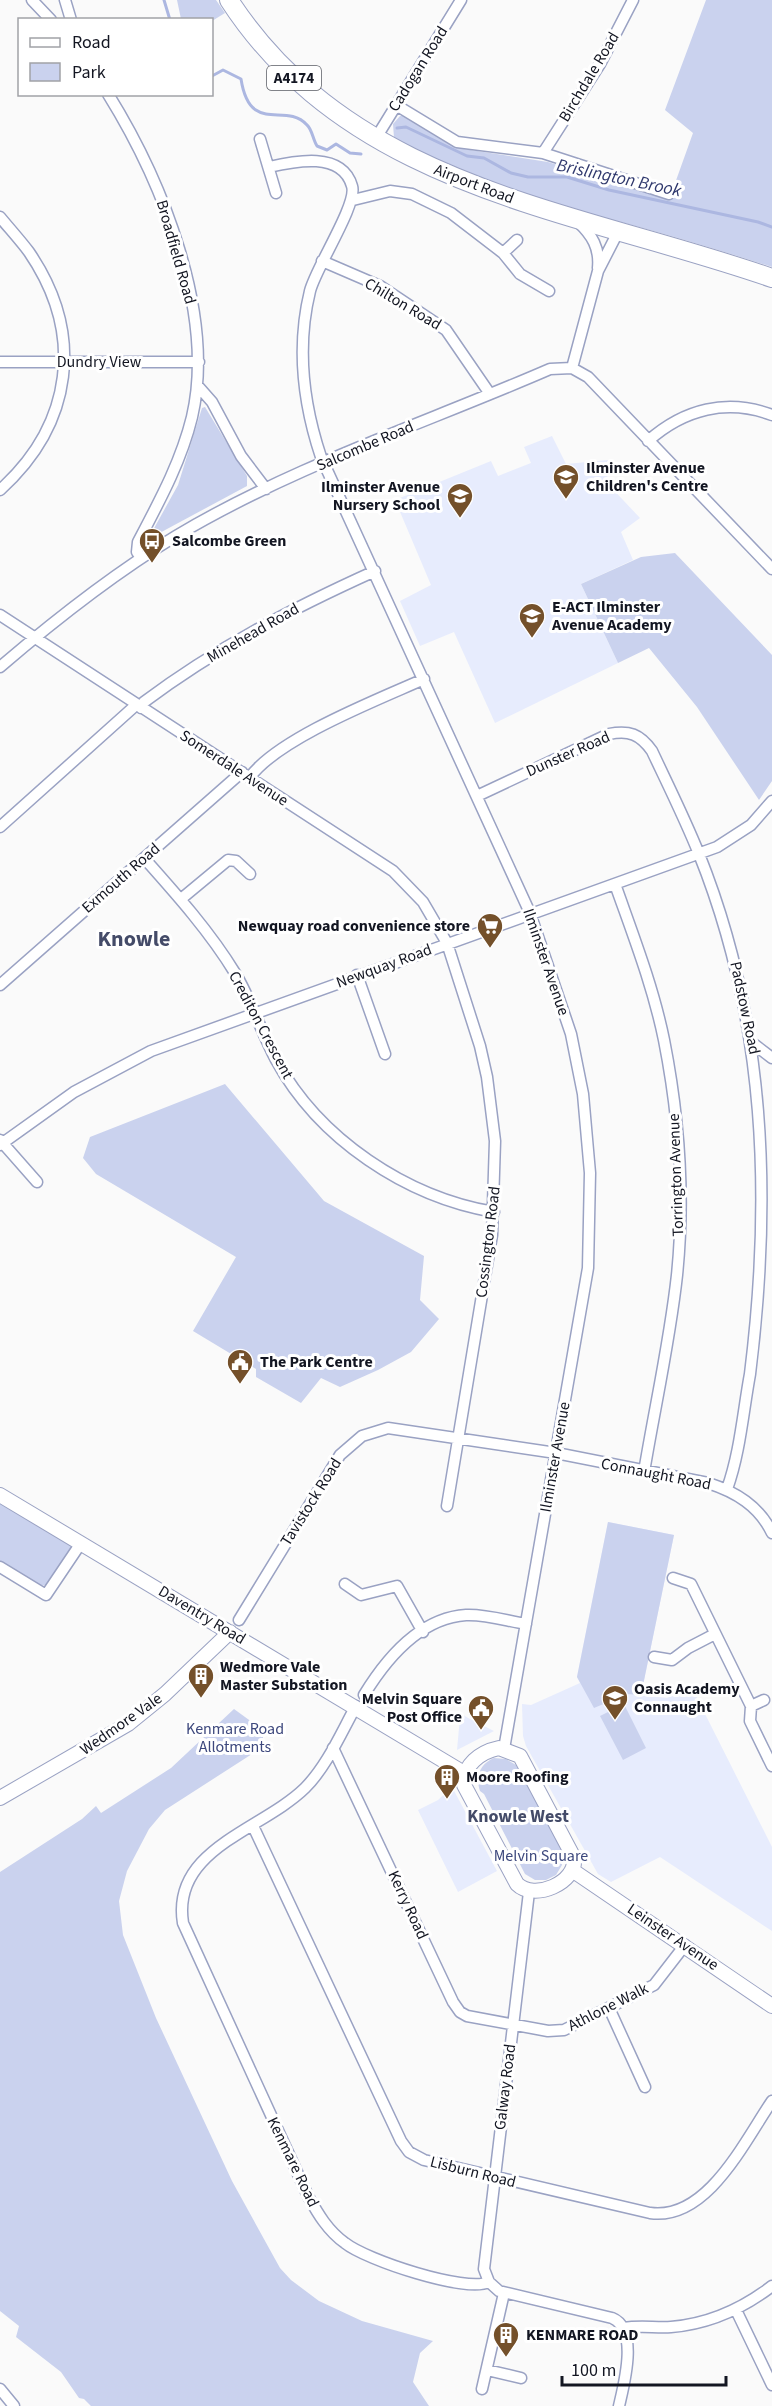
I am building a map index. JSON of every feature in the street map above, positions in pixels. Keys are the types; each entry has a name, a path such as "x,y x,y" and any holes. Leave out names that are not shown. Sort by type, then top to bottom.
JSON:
{"highway":[{"name":"Airport Road","path":"229,0 258,40 307,90 347,121 422,164 462,182 576,220 772,278"}],"street":[{"path":"32,0 49,18"},
{"path":"65,0 70,18"},
{"name":"Cadogan Road","path":"376,138 460,0"},
{"name":"Birchdale Road","path":"543,153 600,64 633,0"},
{"name":"Broadfield Road","path":"109,96 142,153 167,212 190,298 199,362 197,385 185,441 170,481 138,542 137,552 141,558"},
{"path":"396,105 457,141 543,153 669,194"},
{"path":"260,139 276,193"},
{"path":"269,167 303,159 322,162 345,171 353,187 353,200 390,191 412,194 450,213 503,253 520,274 549,291"},
{"name":"Ilminster Avenue","path":"353,200 322,261 310,291 302,364 307,409 325,463 530,913 571,1034 583,1094 590,1173 588,1268 504,1749"},
{"path":"0,217 29,252 43,278 57,311 64,344 65,362 64,385 46,434 20,471 0,490"},
{"path":"576,220 592,235 599,256 598,272"},
{"path":"618,232 598,272 572,368 598,387 772,568"},
{"path":"503,253 517,240"},
{"name":"Chilton Road","path":"322,261 380,286 446,330 490,394"},
{"name":"Dundry View","path":"0,362 199,362"},
{"name":"Salcombe Road","path":"0,667 80,600 177,535 266,489 325,463 550,369 572,368"},
{"path":"197,385 212,402 237,449 266,489"},
{"path":"648,441 681,418 712,408 742,407 772,415"},
{"name":"Minehead Road","path":"0,828 144,702 217,651 293,609 375,571"},
{"name":"Somerdale Avenue","path":"0,615 393,871 423,902 447,944"},
{"name":"Exmouth Road","path":"0,985 144,858 267,759 316,730 424,679"},
{"name":"Dunster Road","path":"477,796 609,734 622,731 634,733 644,740 652,751 699,853"},
{"name":"Newquay Road","path":"1,1143 49,1108 100,1076 151,1051 699,853 733,838 751,825 772,801"},
{"name":"Padstow Road","path":"699,853 733,952 755,1045 767,1109 764,1278 760,1317 727,1489"},
{"name":"Crediton Crescent","path":"144,858 181,899 235,973 284,1074 324,1123 367,1160 423,1191 458,1204 494,1212"},
{"path":"181,899 228,860 236,861 250,874"},
{"name":"Torrington Avenue","path":"615,884 646,971 664,1039 676,1122 679,1163 677,1275 645,1472"},
{"name":"Cossington Road","path":"447,944 472,1015 487,1077 495,1141 494,1212 447,1506"},
{"path":"357,975 385,1054"},
{"path":"755,1045 772,1058"},
{"path":"1,1143 37,1182"},
{"name":"Tavistock Road","path":"239,1620 340,1455 351,1443 375,1431 388,1428 556,1453"},
{"name":"Connaught Road","path":"556,1453 727,1489 758,1512 772,1533"},
{"name":"Daventry Road","path":"0,1495 230,1632 360,1700 464,1773"},
{"path":"0,1567 46,1595 81,1542"},
{"path":"673,1578 692,1584 751,1706 750,1721 772,1766"},
{"path":"345,1584 361,1595 397,1586 423,1632"},
{"name":"Kenmare Road","path":"489,2282 478,2286 453,2282 368,2258 346,2245 330,2230 308,2196 188,1936 183,1918 184,1895 195,1867 211,1853 305,1788 333,1748 360,1700 388,1658 423,1632 444,1621 466,1615 526,1624"},
{"name":"Wedmore Vale","path":"0,1798 128,1724 165,1694 230,1632"},
{"path":"654,1657 672,1660 688,1648 715,1634"},
{"path":"751,1706 764,1700"},
{"name":"Kerry Road","path":"333,1748 456,2006 467,2016 513,2025"},
{"path":"504,1749 516,1753 522,1760 573,1855 572,1870 561,1882 541,1891 529,1892 517,1884 466,1790 464,1773 468,1766 490,1751 504,1749"},
{"name":"Lisburn Road","path":"253,1826 404,2145 421,2159 650,2213 670,2214 690,2206 710,2190 772,2101"},
{"name":"Leinster Avenue","path":"572,1870 772,2006"},
{"name":"Galway Road","path":"489,2282 484,2273 483,2258 529,1892"},
{"name":"Athlone Walk","path":"513,2025 548,2031 564,2030 654,1985 685,1945"},
{"path":"609,2008 645,2087"},
{"path":"489,2282 504,2293 612,2318 624,2328 628,2337 628,2352 619,2406"},
{"path":"624,2328 695,2324 736,2310 772,2286"},
{"path":"482,2389 504,2293"},
{"path":"736,2310 772,2385"},
{"path":"487,2370 521,2378"},
{"path":"0,2389 14,2406"}],"shaded area":[{"path":"552,436 566,464 608,460 607,483 640,518 621,532 633,560 581,584 618,663 495,723 454,632 420,646 400,601 431,585 395,500 491,461 498,476 531,463 524,447"},
{"name":"Oasis Academy Connaught","path":"608,1522 674,1535 641,1695 667,1698 691,1686 772,1847 772,1931 660,1857 611,1882 598,1874 526,1746 523,1736 522,1704 531,1705 580,1683 577,1677"},
{"path":"463,1715 494,1731 457,1750 460,1717"},
{"path":"452,1787 497,1871 458,1892 418,1810 438,1800"}],"green space":[{"path":"177,0 216,0 225,13 213,20 213,18 181,18"},
{"path":"706,0 772,0 772,267 669,235 496,187 442,166 394,138 393,124 404,115 464,149 548,162 669,200 693,133 665,110"},
{"path":"205,407 247,476 247,486 154,536 152,532 178,485 202,408"},
{"path":"675,553 772,655 772,781 759,800 697,707 649,648 618,663 581,584 641,557"},
{"path":"225,1084 324,1201 424,1256 420,1300 439,1319 411,1352 340,1387 321,1378 301,1403 256,1377 256,1369 193,1331 236,1257 96,1174 83,1158 90,1137"},
{"path":"0,1503 73,1545 49,1585 37,1586 0,1563"},
{"path":"608,1522 674,1535 641,1695 627,1694 594,1708 577,1677"},
{"path":"624,1704 646,1748 623,1760 600,1716"},
{"name":"Kenmare Road Allotments","path":"234,1709 263,1730 263,1744 252,1754 165,1810 149,1829 127,1871 119,1901 123,1935 156,2018 232,2181 280,2268 291,2280 319,2301 362,2321 433,2341 420,2353 413,2382 429,2406 91,2406 84,2399 79,2398 61,2372 16,2337 19,2326 0,2311 0,1872 82,1819 96,1806 101,1813 171,1768"},
{"name":"Melvin Square","path":"494,1758 506,1759 516,1765 561,1848 562,1865 556,1875 546,1880 535,1880 525,1874 484,1794 480,1791 478,1780 480,1771"}],"waterway":[{"name":"Brislington Brook","path":"164,0 169,18"},
{"name":"Brislington Brook","path":"213,75 223,70 241,79 252,107 260,112 298,118 309,127 317,146 327,150 336,144 350,153 361,154"},
{"name":"Brislington Brook","path":"397,128 406,127 467,156 484,158 511,173 528,177 567,177 609,190 772,227"}],"place":[{"name":"Ilminster Avenue Children's Centre","path":"566,500"},
{"name":"Ilminster Avenue Nursery School","path":"460,519"},
{"name":"Salcombe Green","path":"152,564"},
{"name":"E-ACT Ilminster Avenue Academy","path":"532,639"},
{"name":"Newquay road convenience store","path":"490,949"},
{"name":"The Park Centre","path":"240,1385"},
{"name":"Wedmore Vale Master Substation","path":"201,1699"},
{"name":"Oasis Academy Connaught","path":"615,1721"},
{"name":"Melvin Square Post Office","path":"481,1731"},
{"name":"Moore Roofing","path":"447,1800"},
{"name":"KENMARE ROAD","path":"506,2358"}],"district":[{"name":"Knowle","path":"134,939"},
{"name":"Knowle West","path":"518,1816"}]}
